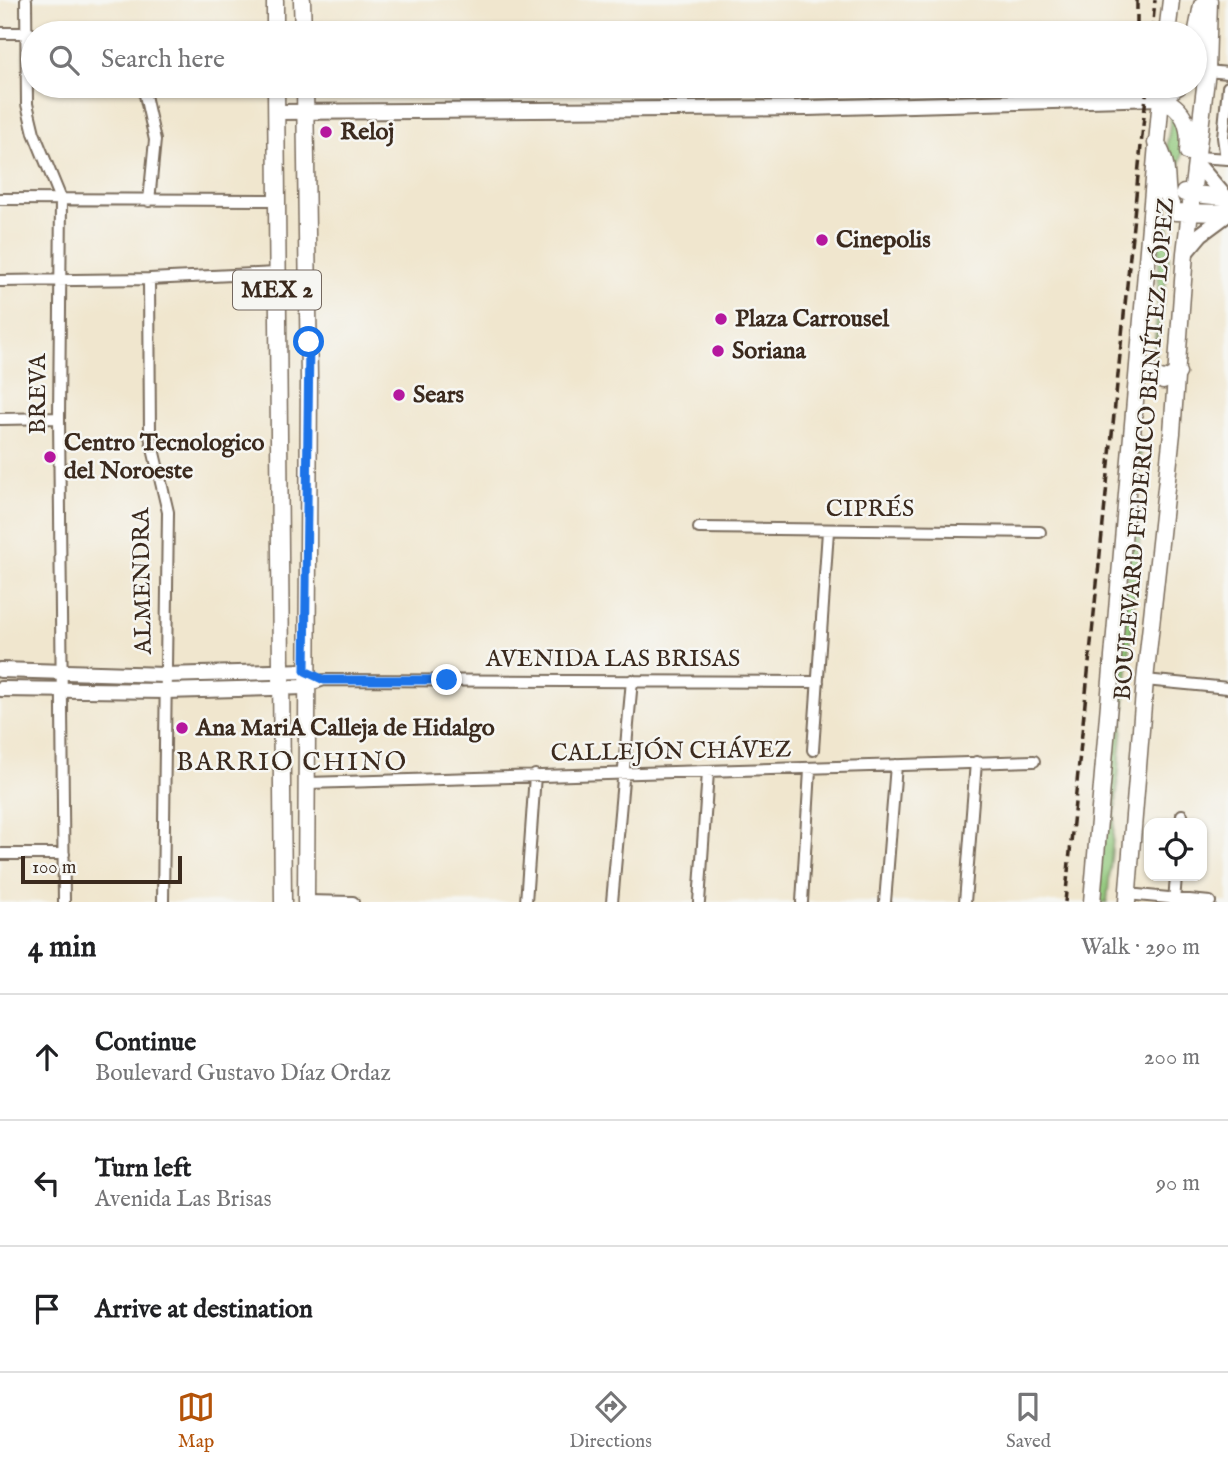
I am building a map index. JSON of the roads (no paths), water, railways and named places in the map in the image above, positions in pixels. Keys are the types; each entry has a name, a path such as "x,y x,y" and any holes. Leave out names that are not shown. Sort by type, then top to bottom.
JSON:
{"main road":[{"path":"275,0 275,21"},
{"path":"302,0 303,21"},
{"path":"1168,21 1171,0"},
{"path":"1199,21 1203,0"},
{"name":"BOULEVARD FEDERICO BENÍTEZ LÓPEZ","path":"1207,71 1209,0"},
{"name":"MEX 2","path":"276,98 282,902"},
{"name":"MEX 2","path":"306,98 309,379 305,679 308,783 306,902"},
{"name":"BOULEVARD FEDERICO BENÍTEZ LÓPEZ","path":"1092,902 1160,98"},
{"path":"1167,98 1187,122 1188,194 1227,206"},
{"name":"BOULEVARD FEDERICO BENÍTEZ LÓPEZ","path":"1127,898 1145,680 1178,373 1186,212 1204,98"},
{"path":"1156,143 1166,157 1171,205 1175,212 1227,206"},
{"path":"1182,304 1176,278 1186,212"},
{"path":"1140,361 1147,370 1163,381 1178,373"}],"street":[{"path":"26,0 29,21"},
{"path":"0,33 21,33"},
{"path":"1207,71 1228,73"},
{"path":"1196,160 1227,159 1223,137 1228,88"},
{"path":"27,98 34,133 61,200"},
{"path":"146,98 155,140 149,201"},
{"path":"276,112 807,108 1013,98"},
{"path":"1185,253 1227,206 1196,160"},
{"path":"0,199 276,200"},
{"name":"BREVA","path":"61,200 59,418 64,902"},
{"path":"0,281 149,279 277,273"},
{"name":"ALMENDRA","path":"149,279 150,436 168,512 163,902"},
{"path":"0,419 59,418"},
{"name":"CIPRÉS","path":"699,528 1040,532"},
{"path":"813,750 828,531"},
{"path":"0,670 165,674 281,672 305,679"},
{"path":"0,689 281,690 305,679"},
{"name":"AVENIDA LAS BRISAS","path":"305,679 818,682"},
{"path":"612,902 621,773 632,680"},
{"path":"1145,680 1228,688"},
{"name":"CALLEJÓN CHÁVEZ","path":"308,783 535,775 810,770 1034,761"},
{"path":"965,902 976,762"},
{"path":"885,902 896,765"},
{"path":"802,902 810,770"},
{"path":"699,902 708,772"},
{"path":"526,902 535,775"},
{"path":"0,854 64,854"},
{"path":"1174,900 1176,881"},
{"path":"1127,898 1210,902"},
{"path":"306,902 353,902"}],"railway":[{"path":"1137,0 1137,21"},
{"path":"1153,21 1155,0"},
{"path":"1065,902 1146,98"}],"place":[{"name":"Reloj","path":"326,132"},
{"name":"Cinepolis","path":"822,240"},
{"name":"Plaza Carrousel","path":"721,319"},
{"name":"Soriana","path":"718,351"},
{"name":"Sears","path":"399,395"},
{"name":"Centro Tecnologico del Noroeste","path":"50,457"},
{"name":"Ana MariA Calleja de Hidalgo","path":"182,728"}],"district":[{"name":"BARRIO CHINO","path":"292,762"}]}
